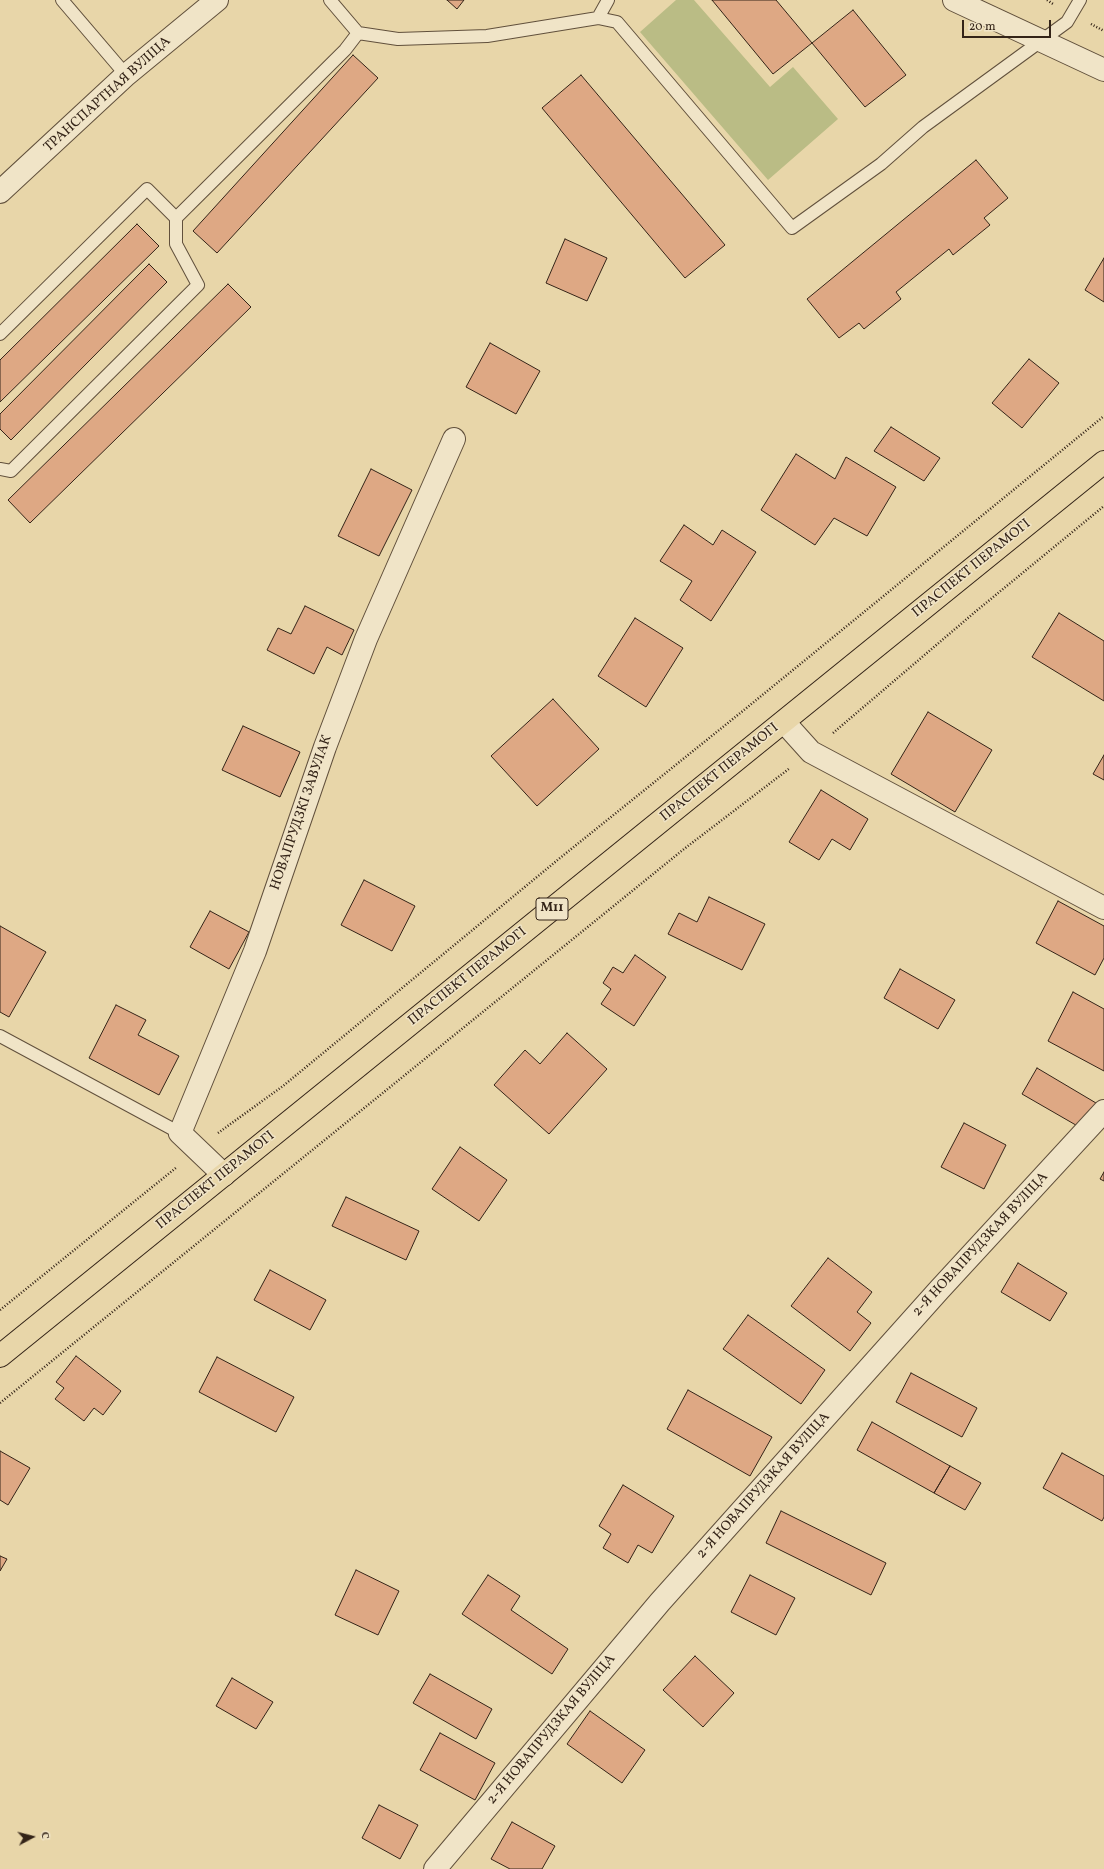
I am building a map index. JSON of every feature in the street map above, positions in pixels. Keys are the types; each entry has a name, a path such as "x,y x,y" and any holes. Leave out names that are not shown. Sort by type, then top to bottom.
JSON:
{"main road":[{"name":"ПРАСПЕКТ ПЕРАМОГІ","path":"0,1356 1104,462"}],"street":[{"name":"ТРАНСПАРТНАЯ ВУЛІЦА","path":"0,192 126,75 217,0"},
{"path":"954,0 1043,40 1104,70"},
{"name":"НОВАПРУДЗКІ ЗАВУЛАК","path":"180,1133 255,951 325,747 366,639 454,439"},
{"path":"784,722 811,752 1104,908"},
{"name":"2-Я НОВАПРУДЗКАЯ ВУЛІЦА","path":"435,1869 660,1602 939,1290 1104,1111"},
{"path":"180,1133 198,1148 224,1175"}],"lane":[{"path":"62,0 126,75"},
{"path":"330,0 358,33 398,39 487,36 598,18 617,22 792,228 881,164 923,127 1067,22 1080,0"},
{"path":"598,18 608,0"},
{"path":"176,218 345,50 358,33"},
{"path":"0,334 147,189 176,218 176,244 198,285 11,471 0,469"},
{"path":"0,1036 180,1133"}],"path":[{"path":"0,1310 164,1179 198,1148 283,1086 560,858 1104,416"},
{"path":"0,1403 684,849 811,752 969,617 1104,506"}],"green space":[{"path":"676,0 694,0 770,87 793,67 838,119 768,180 640,32"}],"building":[{"path":"447,0 464,0 457,9"},
{"path":"712,0 776,0 812,43 773,74"},
{"path":"853,10 906,75 865,107 812,43"},
{"path":"353,55 378,78 217,253 193,231"},
{"path":"581,75 725,245 685,278 542,108"},
{"path":"976,160 1008,198 984,218 990,225 953,255 949,249 896,292 901,299 864,329 859,323 839,338 807,299"},
{"path":"137,224 159,246 0,402 0,360"},
{"path":"565,239 607,258 587,301 546,283"},
{"path":"1104,258 1104,302 1085,290"},
{"path":"149,264 167,282 11,440 0,429 0,414"},
{"path":"228,284 251,307 30,523 8,500"},
{"path":"490,343 540,371 516,414 466,387"},
{"path":"1029,359 1059,383 1022,428 992,403"},
{"path":"891,427 940,458 924,481 874,451"},
{"path":"796,454 835,479 846,457 896,487 867,536 834,518 815,545 761,510"},
{"path":"371,469 412,490 379,556 338,536"},
{"path":"684,525 713,545 722,530 756,552 711,621 680,600 692,581 660,561"},
{"path":"305,606 354,630 342,655 327,647 314,674 267,650 278,628 291,634"},
{"path":"1059,613 1104,641 1104,701 1032,657"},
{"path":"635,618 683,648 646,707 598,676"},
{"path":"553,699 599,749 537,806 491,756"},
{"path":"928,712 992,750 955,812 891,774"},
{"path":"243,726 300,752 280,797 222,770"},
{"path":"1104,755 1104,780 1093,774"},
{"path":"821,790 868,819 850,850 832,839 819,860 789,842"},
{"path":"364,880 415,906 392,951 341,925"},
{"path":"709,897 765,924 742,970 668,934 679,913 697,922"},
{"path":"1058,901 1104,926 1104,958 1095,975 1036,943"},
{"path":"210,911 249,932 229,969 190,947"},
{"path":"0,926 46,952 9,1017 0,1012"},
{"path":"635,955 666,977 634,1026 601,1004 611,989 603,983 613,967 623,973"},
{"path":"900,969 955,1000 938,1029 884,998"},
{"path":"1073,992 1104,1009 1104,1071 1048,1041"},
{"path":"116,1005 146,1020 138,1035 179,1056 159,1095 89,1058"},
{"path":"567,1033 607,1069 549,1134 494,1085 525,1050 540,1064"},
{"path":"1037,1068 1096,1103 1081,1128 1022,1094"},
{"path":"964,1123 1006,1145 984,1189 941,1167"},
{"path":"460,1147 507,1180 479,1221 432,1189"},
{"path":"1104,1172 1104,1181 1100,1179"},
{"path":"346,1197 419,1231 406,1260 332,1226"},
{"path":"828,1258 872,1292 857,1312 871,1323 850,1351 791,1306"},
{"path":"1018,1263 1067,1293 1050,1321 1001,1292"},
{"path":"270,1270 326,1300 310,1330 254,1300"},
{"path":"748,1315 825,1370 801,1404 723,1349"},
{"path":"76,1356 121,1391 103,1415 94,1408 84,1421 55,1399 64,1388 56,1382"},
{"path":"217,1357 294,1397 276,1432 199,1392"},
{"path":"911,1373 977,1408 962,1437 896,1402"},
{"path":"688,1390 772,1437 750,1476 667,1429"},
{"path":"872,1422 950,1466 934,1493 857,1450"},
{"path":"0,1451 30,1468 8,1505 0,1500"},
{"path":"1062,1453 1104,1476 1104,1517 1102,1521 1043,1488"},
{"path":"950,1466 981,1483 965,1510 934,1493"},
{"path":"623,1485 674,1516 652,1553 638,1545 628,1563 603,1548 611,1534 599,1526"},
{"path":"781,1511 886,1563 871,1595 766,1543"},
{"path":"0,1556 7,1559 0,1571"},
{"path":"356,1570 399,1591 378,1635 335,1615"},
{"path":"488,1575 520,1596 511,1610 568,1649 552,1674 462,1614"},
{"path":"750,1575 795,1598 776,1635 731,1612"},
{"path":"695,1656 734,1693 703,1727 663,1690"},
{"path":"430,1674 492,1709 476,1739 413,1703"},
{"path":"232,1678 273,1702 256,1729 216,1706"},
{"path":"590,1711 645,1750 622,1783 567,1744"},
{"path":"440,1733 495,1763 475,1800 420,1770"},
{"path":"379,1805 418,1825 400,1859 362,1838"},
{"path":"512,1822 555,1846 542,1869 510,1869 491,1859"}]}
